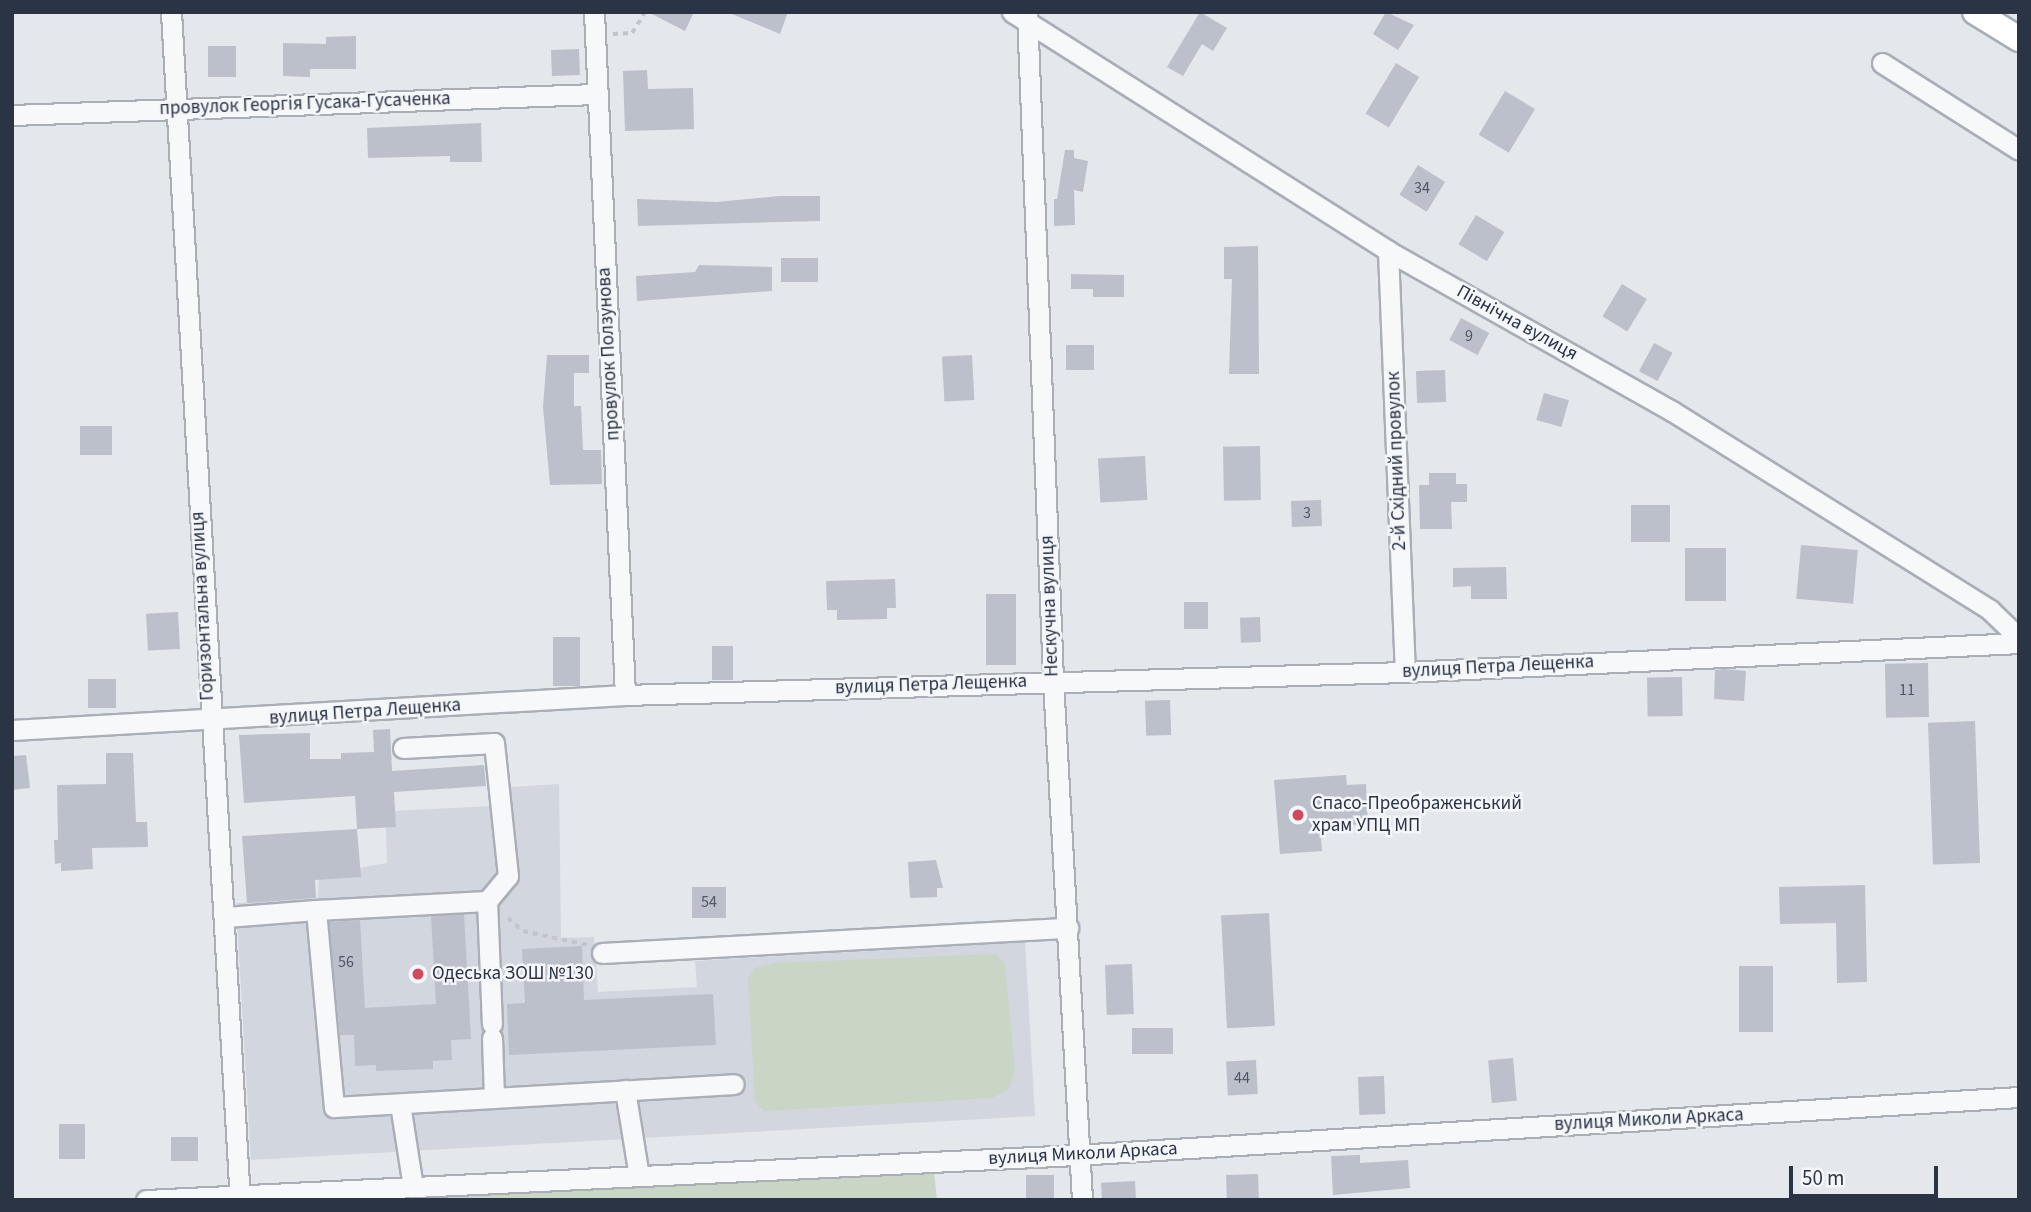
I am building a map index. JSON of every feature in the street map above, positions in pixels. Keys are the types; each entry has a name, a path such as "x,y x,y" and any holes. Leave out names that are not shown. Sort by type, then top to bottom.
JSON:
{"main road":[{"path":"1975,12 2019,38"}],"street":[{"name":"Горизонтальна вулиця","path":"172,12 209,722 226,917 240,1198"},
{"name":"провулок Ползунова","path":"594,12 625,695"},
{"name":"Північна вулиця","path":"1021,15 1388,251 1672,411 1990,610 2019,641"},
{"name":"Нескучна вулиця","path":"1021,15 1053,681 1082,1200"},
{"path":"1882,63 2019,150"},
{"name":"провулок Георгія Гусака-Гусаченка","path":"12,115 597,94"},
{"name":"2-й Східний провулок","path":"1388,251 1405,672"},
{"name":"вулиця Петра Лещенка","path":"12,730 209,722 625,695 1405,672 2019,641"},
{"path":"403,748 494,743 508,876 487,901 494,1098"},
{"path":"226,917 487,901"},
{"path":"316,910 334,1107 734,1084"},
{"path":"602,953 1068,928"},
{"path":"625,1090 639,1176"},
{"name":"вулиця Миколи Аркаса","path":"146,1200 240,1198 1080,1154 2019,1097"},
{"path":"400,1104 413,1187"}],"path":[{"path":"595,36 632,33 645,12"},
{"path":"487,901 523,931 583,942 602,953"}],"shaded area":[{"name":"Одеська ЗОШ №130","path":"559,784 561,938 594,937 598,992 697,987 695,961 1025,942 1035,1116 251,1160 236,903 318,898 319,875 387,863 386,826 396,824 394,811 511,805 511,787"}],"green space":[{"path":"996,954 1005,964 1015,1069 1009,1089 992,1098 764,1111 755,1102 748,980 754,968 774,963"},
{"path":"934,1171 937,1200 353,1200"}],"building":[{"path":"648,12 694,12 685,31"},
{"path":"727,12 788,12 780,34"},
{"path":"1200,12 1227,28 1213,51 1202,44 1183,76 1167,67"},
{"path":"1386,12 1414,25 1398,50 1373,34"},
{"path":"356,36 356,69 310,69 310,77 283,76 283,43 326,44 326,37"},
{"path":"208,46 236,46 236,77 208,77"},
{"path":"579,49 580,75 552,76 551,50"},
{"path":"1396,63 1419,77 1389,127 1366,114"},
{"path":"647,70 648,89 693,88 694,129 625,131 623,71"},
{"path":"1505,91 1535,109 1509,153 1479,135"},
{"path":"481,123 482,162 450,162 450,156 368,158 367,128"},
{"path":"1065,150 1074,150 1074,158 1088,161 1083,192 1074,190 1075,225 1054,226 1054,199 1057,199"},
{"path":"1418,165 1445,182 1427,212 1399,195"},
{"path":"780,196 820,196 820,221 638,226 637,199 716,202"},
{"path":"1476,215 1504,232 1487,261 1458,244"},
{"path":"1258,246 1259,374 1229,374 1232,279 1224,279 1224,247"},
{"path":"781,258 818,258 818,282 781,282"},
{"path":"699,265 772,267 772,291 637,301 636,276 695,272"},
{"path":"1071,274 1124,275 1124,297 1093,297 1093,289 1071,289"},
{"path":"1622,284 1647,299 1627,332 1602,317"},
{"path":"1461,318 1489,333 1478,355 1449,340"},
{"path":"1654,343 1673,353 1658,381 1639,371"},
{"path":"1066,345 1094,345 1094,370 1066,370"},
{"path":"547,355 589,355 589,373 574,373 574,406 581,406 583,450 601,450 602,484 550,485 543,407"},
{"path":"972,355 974,400 944,402 942,357"},
{"path":"1445,370 1446,402 1417,403 1416,371"},
{"path":"1544,393 1569,400 1561,427 1536,420"},
{"path":"80,426 112,426 112,455 80,455"},
{"path":"1260,446 1261,500 1224,501 1223,447"},
{"path":"1145,456 1147,500 1100,502 1098,458"},
{"path":"1429,473 1456,473 1456,484 1467,484 1467,502 1451,502 1452,529 1420,529 1419,485 1429,485"},
{"path":"1321,500 1322,526 1292,527 1291,501"},
{"path":"1631,505 1670,505 1670,542 1631,542"},
{"path":"1801,545 1858,550 1853,604 1796,599"},
{"path":"1685,548 1726,548 1726,601 1685,601"},
{"path":"1506,567 1507,599 1471,599 1471,586 1453,587 1453,568"},
{"path":"895,579 896,608 887,608 887,619 837,620 837,610 827,610 826,581"},
{"path":"986,594 1016,594 1016,665 986,665"},
{"path":"1184,602 1208,602 1208,629 1184,629"},
{"path":"178,612 180,649 148,651 146,614"},
{"path":"1260,617 1261,642 1241,643 1240,618"},
{"path":"553,637 580,637 580,686 553,686"},
{"path":"712,646 733,646 733,680 712,680"},
{"path":"1928,663 1929,717 1886,718 1885,664"},
{"path":"1715,670 1746,671 1744,701 1714,699"},
{"path":"1682,677 1683,716 1648,717 1647,678"},
{"path":"88,679 116,679 116,708 88,708"},
{"path":"1170,700 1171,735 1146,736 1145,701"},
{"path":"1975,721 1980,863 1933,865 1928,723"},
{"path":"390,729 392,771 484,765 486,786 394,792 396,827 357,829 355,796 244,803 239,735 310,733 310,759 341,759 341,753 374,752 373,730"},
{"path":"106,753 133,753 136,822 147,822 148,847 92,848 93,869 61,871 61,863 55,864 54,840 58,840 57,785 106,784"},
{"path":"26,755 30,788 12,790 12,756"},
{"path":"1346,775 1347,785 1366,784 1368,824 1320,827 1322,851 1280,854 1274,780"},
{"path":"357,829 361,877 315,880 316,898 247,903 242,836"},
{"path":"936,860 943,888 937,888 937,897 910,898 908,862"},
{"path":"1865,885 1867,982 1837,983 1836,923 1780,924 1779,887"},
{"path":"692,887 726,887 726,918 692,918"},
{"path":"1269,913 1275,1026 1227,1028 1221,916"},
{"path":"464,914 471,1039 451,1040 452,1060 433,1061 433,1069 376,1071 376,1065 355,1066 354,1035 340,1035 329,922 360,920 365,1008 436,1004 431,916"},
{"path":"582,946 584,1000 713,994 716,1045 509,1055 507,1004 525,1003 522,949"},
{"path":"1132,964 1134,1014 1107,1015 1105,965"},
{"path":"1739,966 1773,966 1773,1032 1739,1032"},
{"path":"1132,1028 1173,1028 1173,1054 1132,1054"},
{"path":"1513,1058 1517,1101 1492,1103 1488,1060"},
{"path":"1256,1060 1258,1094 1228,1096 1226,1062"},
{"path":"1384,1076 1385,1114 1359,1115 1358,1077"},
{"path":"59,1124 85,1124 85,1159 59,1159"},
{"path":"171,1137 198,1137 198,1161 171,1161"},
{"path":"1360,1155 1360,1163 1408,1160 1410,1188 1333,1195 1331,1156"},
{"path":"1258,1174 1259,1200 1227,1200 1226,1175"},
{"path":"1026,1175 1054,1175 1054,1200 1026,1200"},
{"path":"1135,1181 1136,1200 1102,1200 1101,1183"}],"place":[{"name":"Спасо-Преображенський храм УПЦ МП","path":"1298,815"},
{"name":"Одеська ЗОШ №130","path":"418,974"}]}
